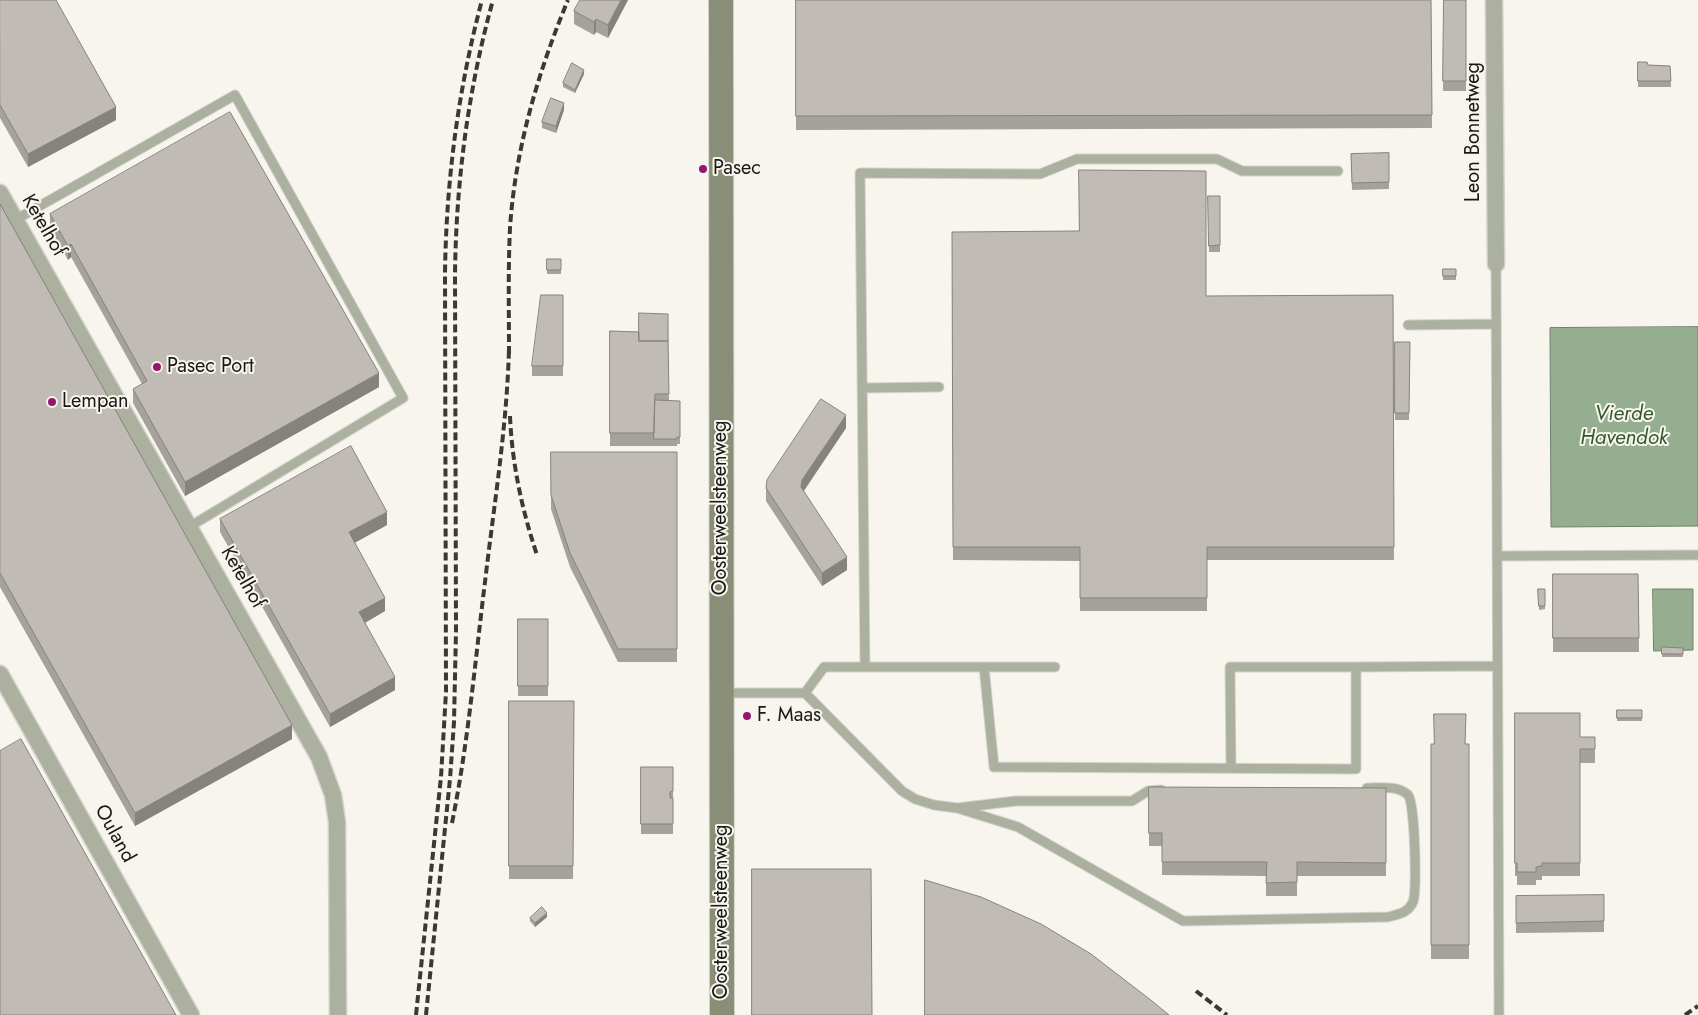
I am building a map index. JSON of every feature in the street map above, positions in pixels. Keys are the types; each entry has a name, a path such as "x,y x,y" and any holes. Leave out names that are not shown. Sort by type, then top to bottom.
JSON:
{"main road":[{"name":"Oosterweelsteenweg","path":"720,0 722,1015"}],"street":[{"name":"Leon Bonnetweg","path":"1494,0 1496,264"},
{"name":"Ketelhof","path":"0,194 319,756 333,795 337,822 338,1015"},
{"name":"Ouland","path":"0,674 191,1015"}],"lane":[{"path":"15,220 235,95 403,398 189,527"},
{"path":"865,667 860,173 1040,174 1077,159 1217,159 1242,171 1338,171"},
{"path":"1496,264 1499,1015"},
{"path":"1408,325 1496,324"},
{"path":"862,388 939,387"},
{"path":"1497,556 1698,555"},
{"path":"1231,768 1230,667 1497,666"},
{"path":"805,693 824,667 1055,667"},
{"path":"984,667 994,767 1231,768 1356,768 1356,667"},
{"path":"722,693 805,693 902,791 915,799 934,805 957,808 1018,827 1183,921 1388,917 1404,913 1413,902 1415,888 1413,810 1409,796 1400,790 1356,788"},
{"path":"957,808 1016,801 1132,801 1148,791 1168,790"}],"water":[{"name":"Vierde Havendok","path":"1698,327 1698,526 1551,527 1550,328"},
{"path":"1653,589 1693,589 1693,650 1654,651"}],"building":[{"path":"0,0 56,0 116,107 28,154 0,105"},
{"path":"580,0 621,0 608,25 596,19 594,22 574,11"},
{"path":"796,0 1431,0 1432,115 796,116"},
{"path":"1444,0 1466,0 1466,81 1443,81"},
{"path":"1638,62 1647,62 1648,65 1670,66 1671,81 1638,81"},
{"path":"572,63 584,70 575,90 563,83"},
{"path":"551,98 564,103 556,126 542,122"},
{"path":"230,112 379,373 185,482 133,389 147,381 71,244 68,246 50,214"},
{"path":"1389,153 1389,182 1352,183 1351,154"},
{"path":"1079,170 1206,171 1206,296 1393,295 1394,547 1207,547 1207,598 1080,598 1080,547 953,547 952,232 1079,231"},
{"path":"1208,196 1220,196 1220,245 1209,246"},
{"name":"Lempan","path":"0,204 292,725 135,813 0,573"},
{"path":"547,259 561,259 561,270 547,270"},
{"path":"1443,269 1456,269 1456,276 1443,276"},
{"path":"541,295 563,295 563,366 532,366"},
{"path":"639,313 668,314 668,341 639,341"},
{"path":"610,331 639,332 639,341 668,341 669,394 655,394 654,433 610,433"},
{"path":"1395,342 1410,342 1409,413 1395,413"},
{"path":"821,399 846,415 802,480 801,487 847,557 822,573 766,488 767,480"},
{"path":"655,400 680,401 680,437 677,437 677,439 654,439"},
{"path":"351,446 387,512 349,532 385,598 359,612 395,677 330,714 220,519"},
{"path":"551,452 677,452 677,649 618,649 570,553 551,495"},
{"path":"1553,574 1638,574 1639,638 1553,638"},
{"path":"1538,589 1545,589 1545,606 1539,606"},
{"path":"518,619 548,619 548,686 518,686"},
{"path":"1662,647 1683,648 1683,654 1662,654"},
{"path":"509,701 574,701 573,866 509,866"},
{"path":"1617,710 1642,710 1642,718 1617,718"},
{"path":"1515,713 1580,713 1580,737 1595,737 1595,749 1580,749 1580,863 1542,863 1542,866 1536,867 1536,872 1517,872 1517,863 1515,863"},
{"path":"1434,714 1466,714 1465,744 1469,744 1469,945 1431,945 1431,744 1434,744"},
{"path":"21,739 176,1015 0,1015 0,751"},
{"path":"641,767 673,767 673,791 670,792 670,798 673,798 673,824 641,824"},
{"path":"1149,787 1386,788 1386,863 1297,862 1297,882 1266,883 1267,862 1162,862 1162,833 1149,833"},
{"path":"752,869 871,869 872,1015 752,1015"},
{"path":"925,880 981,897 1041,924 1091,954 1169,1015 925,1015"},
{"path":"1604,895 1604,921 1516,923 1516,896"},
{"path":"542,907 547,913 535,923 530,918"}],"railway":[{"path":"416,1015 441,777 446,692 445,275 448,205 460,102 482,0"},
{"path":"426,1015 454,722 456,631 455,275 458,205 470,102 493,0"},
{"path":"509,354 510,228 517,170 538,83 568,0"},
{"path":"452,823 467,733 500,465 506,407 509,348"},
{"path":"510,416 513,452 519,487 537,555"},
{"path":"1196,991 1227,1015"},
{"path":"1685,1015 1698,1006"}],"place":[{"name":"Pasec","path":"703,169"},
{"name":"Pasec Port","path":"157,367"},
{"name":"Lempan","path":"52,402"},
{"name":"F. Maas","path":"747,716"}]}
